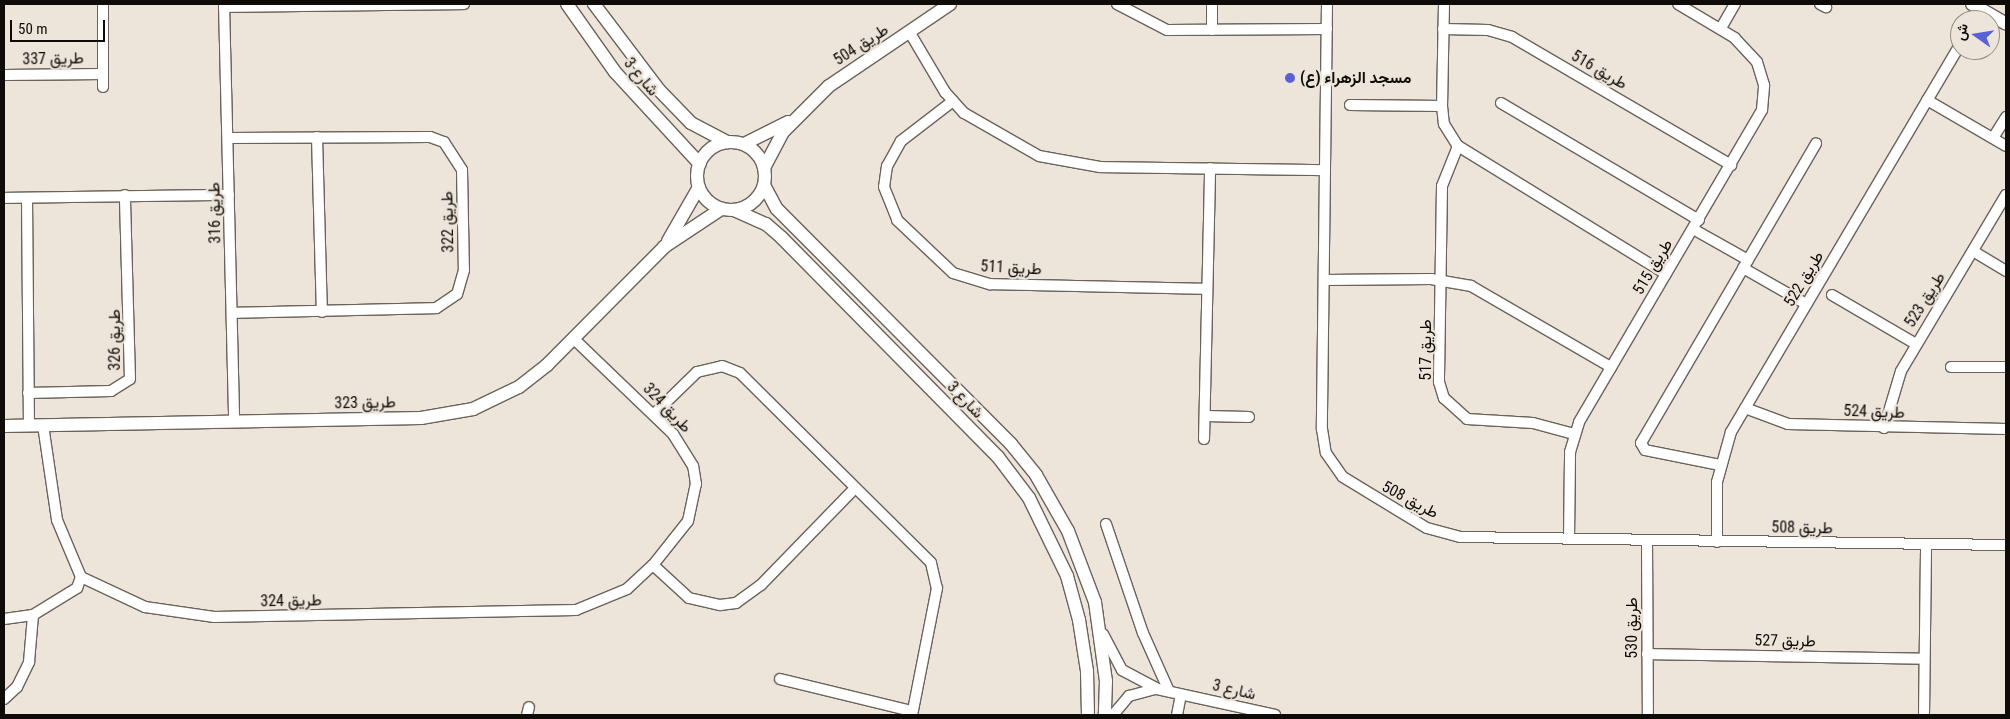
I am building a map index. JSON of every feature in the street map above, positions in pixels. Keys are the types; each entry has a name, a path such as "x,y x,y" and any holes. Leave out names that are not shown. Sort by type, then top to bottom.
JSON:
{"street":[{"name":"طريق 337","path":"103,4 103,87"},
{"path":"224,6 464,4"},
{"name":"شارع 3","path":"567,4 615,72 700,164"},
{"name":"شارع 3","path":"594,4 659,90 691,123 727,142"},
{"name":"طريق 504","path":"744,144 795,118 865,59 910,33 950,4"},
{"path":"1117,4 1167,30 1327,29"},
{"path":"1212,4 1212,30"},
{"name":"طريق 508","path":"1327,4 1323,441 1343,477 1443,534 1716,542 2006,545"},
{"path":"1444,4 1442,106 1444,124 1458,146 1666,274"},
{"name":"طريق 515","path":"1568,539 1574,434 1760,116 1764,85 1757,62 1720,28 1678,4"},
{"path":"1720,28 1735,4"},
{"name":"طريق 316","path":"224,6 234,421"},
{"name":"طريق 516","path":"1443,29 1488,30 1512,37 1731,165"},
{"path":"910,33 953,101 1012,142 1059,162 1325,170"},
{"name":"طريق 522","path":"1716,542 1720,465 1745,408 1951,60"},
{"name":"طريق 337","path":"4,76 103,74"},
{"path":"1928,100 2006,146"},
{"name":"طريق 511","path":"953,101 901,141 887,166 884,187 898,220 953,273 990,284 1207,289"},
{"path":"1501,103 1696,224 1745,264 1806,304"},
{"path":"1350,105 1442,106"},
{"path":"1993,138 2006,117"},
{"name":"طريق 504","path":"764,168 795,118"},
{"path":"317,137 322,312"},
{"name":"طريق 322","path":"228,138 430,137 444,142 462,170 464,270 461,287 451,300 428,310 232,313"},
{"path":"727,142 744,144 764,168 764,185 750,205 734,210 721,209 708,201 699,187 700,164 710,149 727,142"},
{"path":"1720,465 1645,450 1641,443 1816,143"},
{"path":"1442,280 1442,186 1458,146"},
{"path":"1204,440 1210,168"},
{"name":"شارع 3","path":"764,185 777,209 1004,437 1036,475 1085,567 1101,630 1106,681 1105,715"},
{"name":"طريق 323","path":"664,246 699,187"},
{"name":"طريق 326","path":"28,393 111,391 130,379 125,195"},
{"path":"4,198 229,195"},
{"name":"طريق 523","path":"1884,428 1893,388 1916,344 2006,195"},
{"path":"27,198 29,426"},
{"name":"طريق 323","path":"4,426 421,418 456,413 519,387 574,339 664,246 721,209"},
{"name":"شارع 3","path":"734,210 766,224 782,238 1010,472 1049,532 1067,576 1087,671 1088,715"},
{"path":"1973,251 2006,271"},
{"path":"1325,280 1442,280 1485,292 1611,368"},
{"name":"طريق 517","path":"1442,280 1439,382 1453,410 1483,423 1533,423 1574,434"},
{"path":"1832,294 1916,344"},
{"name":"طريق 324","path":"81,577 130,601 179,615 549,612 605,601 627,589 653,565 688,521 696,484 685,449 654,414 574,339"},
{"path":"654,414 697,372 714,367 730,368 740,373 854,489 931,562 936,575 911,713 780,679"},
{"path":"1951,367 2006,367"},
{"name":"طريق 524","path":"1745,408 1788,424 1884,428 2006,429"},
{"path":"1205,416 1249,417"},
{"path":"4,619 33,616 77,588 81,577 57,520 43,425"},
{"path":"653,565 689,598 720,606 736,602 761,585 854,489"},
{"path":"1106,524 1143,633 1169,692"},
{"name":"طريق 530","path":"1647,540 1648,715"},
{"path":"1924,715 1922,659 1926,544"},
{"path":"4,700 17,687 29,662 33,616"},
{"name":"شارع 3","path":"1101,630 1122,670 1157,688 1275,715"},
{"name":"طريق 527","path":"1647,654 1922,659"},
{"path":"1113,715 1129,696 1157,688"},
{"path":"1177,715 1181,694"}],"place":[{"name":"مسجد الزهراء (ع)","path":"1290,78"}]}
